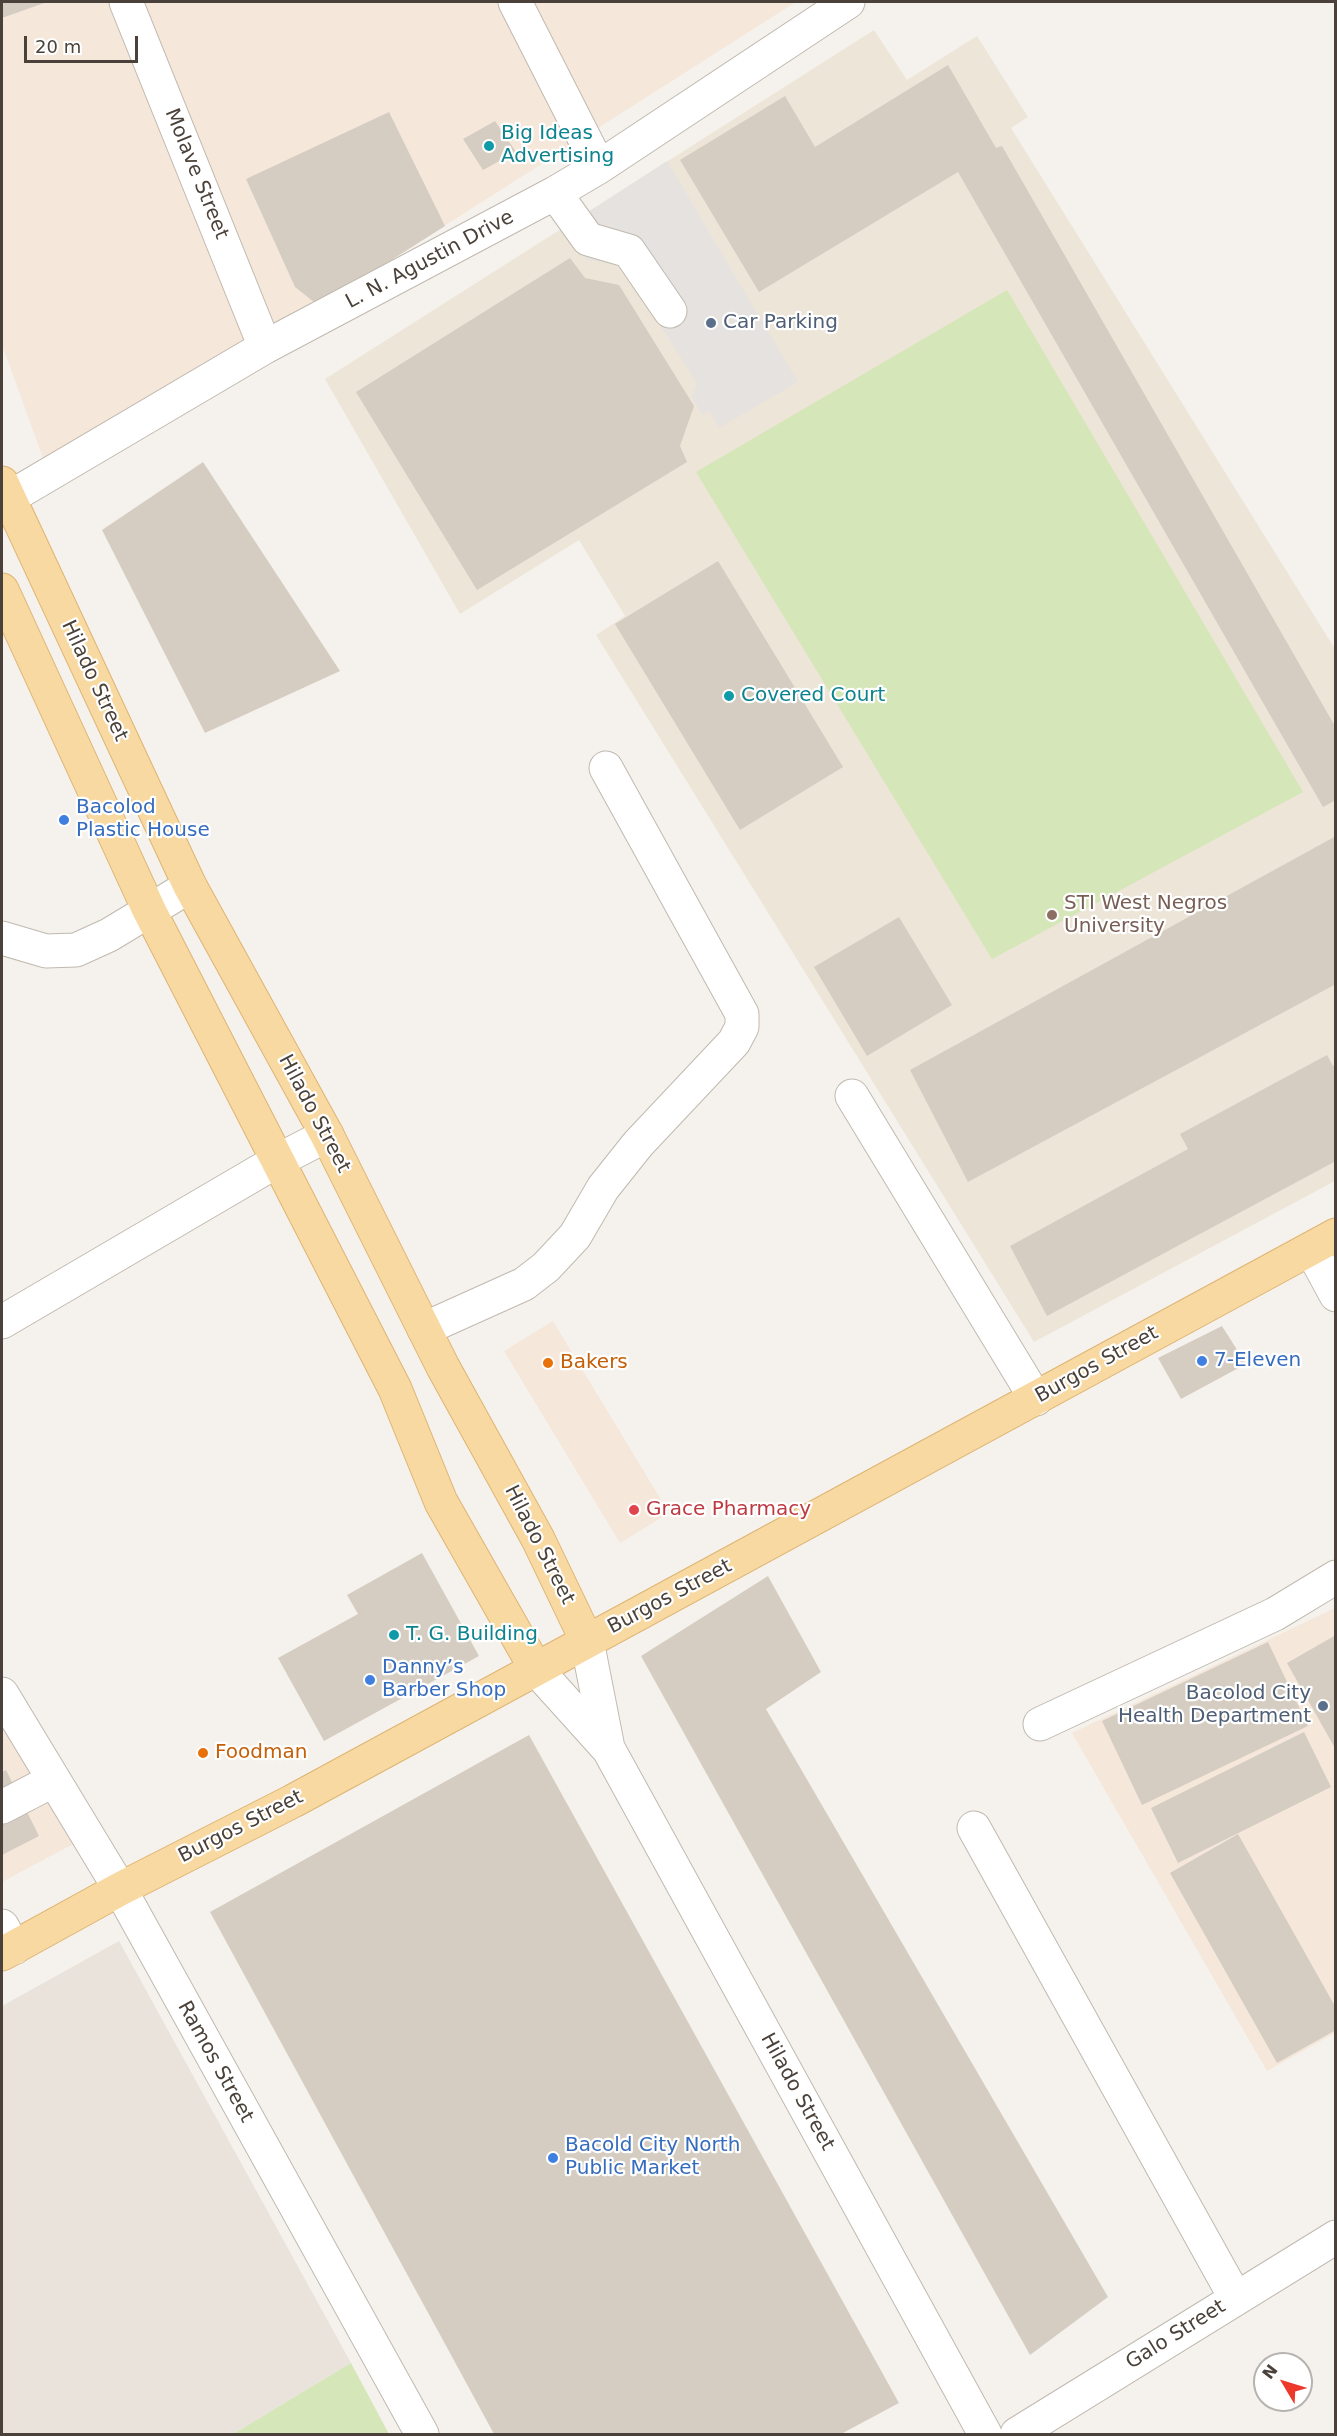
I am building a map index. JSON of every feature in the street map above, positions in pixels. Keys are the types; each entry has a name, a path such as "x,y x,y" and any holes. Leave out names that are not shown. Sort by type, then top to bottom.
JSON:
{"main road":[{"name":"Hilado Street","path":"3,495 190,886 327,1135 443,1367 538,1539 587,1641"},
{"name":"Hilado Street","path":"2,590 149,910 395,1389 441,1502 536,1669"},
{"name":"Burgos Street","path":"6,1943 120,1889 293,1801 1323,1242"},
{"path":"395,1389 443,1367"}],"street":[{"name":"Molave Street","path":"126,2 265,347"},
{"path":"515,2 599,166"},
{"name":"L. N. Agustin Drive","path":"3,495 265,347 555,193 848,2"},
{"path":"555,193 588,239 629,251 670,311"},
{"path":"424,1329 524,1284 546,1267 575,1236 603,1188 638,1144 734,1042 742,1026 742,1014 606,768"},
{"path":"2,939 46,951 76,950 109,935 190,886"},
{"path":"852,1096 1036,1399"},
{"path":"2,1322 277,1161 327,1135"},
{"path":"1323,1242 1335,1296"},
{"path":"1040,1724 1275,1614 1335,1577"},
{"name":"Hilado Street","path":"587,1641 609,1750"},
{"name":"Hilado Street","path":"536,1669 609,1750 985,2434"},
{"name":"Ramos Street","path":"2,1694 120,1889 422,2434"},
{"path":"2,1807 54,1780"},
{"path":"974,1828 1235,2297"},
{"name":"Galo Street","path":"1017,2434 1335,2236"}],"shaded area":[{"path":"2,2 796,2 50,477 2,345"},
{"name":"STI West Negros University","path":"874,30 907,80 977,36 1028,117 1011,128 1335,649 1335,1181 1034,1342 596,635 625,616 579,540 460,614 325,379"},
{"name":"Car Parking","path":"667,161 798,382 719,428 710,411 702,415 692,397 697,383 621,264 587,260 565,227"},
{"path":"553,1321 669,1513 620,1543 504,1351"},
{"path":"1335,1608 1335,2033 1267,2071 1072,1733"},
{"path":"2,1705 77,1842 2,1882"},
{"path":"119,1941 351,2363 233,2434 2,2434 2,2006"}],"green space":[{"path":"1007,290 1303,792 992,959 696,472"},
{"path":"351,2363 389,2434 233,2434"}],"building":[{"path":"2,2 47,2 2,18"},
{"path":"948,65 996,148 1002,146 1336,728 1336,800 1323,807 958,172 759,292 680,160 785,96 815,147"},
{"path":"389,112 445,226 319,306 295,287 246,179"},
{"name":"Big Ideas Advertising","path":"495,121 516,152 483,170 463,139"},
{"path":"570,258 585,278 619,285 694,406 680,446 687,462 477,590 356,392"},
{"path":"203,462 340,671 205,733 102,530"},
{"name":"Covered Court","path":"718,561 843,767 740,830 615,624"},
{"path":"1336,836 1336,984 968,1182 910,1070"},
{"path":"899,917 952,1005 867,1056 814,967"},
{"path":"1327,1055 1333,1066 1336,1064 1336,1161 1047,1316 1010,1246 1188,1149 1180,1134"},
{"name":"7-Eleven","path":"1222,1326 1246,1364 1181,1399 1158,1358"},
{"name":"T. G. Building","path":"422,1553 479,1656 324,1741 278,1658 358,1614 347,1595"},
{"path":"768,1576 821,1672 766,1709 1108,2297 1030,2355 641,1656"},
{"name":"Bacolod City Health Department","path":"1336,1635 1336,1750 1287,1663"},
{"path":"1268,1642 1308,1726 1142,1805 1102,1721"},
{"path":"1304,1732 1331,1787 1178,1863 1151,1808"},
{"name":"Bacold City North Public Market","path":"529,1735 899,2403 841,2434 494,2434 210,1912"},
{"path":"6,1770 39,1836 2,1855 2,1772"},
{"path":"1238,1834 1336,2008 1336,2030 1277,2063 1170,1873"}],"place":[{"name":"Big Ideas Advertising","path":"489,146"},
{"name":"Car Parking","path":"711,323"},
{"name":"Covered Court","path":"729,696"},
{"name":"Bacolod Plastic House","path":"64,820"},
{"name":"STI West Negros University","path":"1052,915"},
{"name":"7-Eleven","path":"1202,1361"},
{"name":"Bakers","path":"548,1363"},
{"name":"Grace Pharmacy","path":"634,1510"},
{"name":"T. G. Building","path":"394,1635"},
{"name":"Danny’s Barber Shop","path":"370,1680"},
{"name":"Bacolod City Health Department","path":"1323,1706"},
{"name":"Foodman","path":"203,1753"},
{"name":"Bacold City North Public Market","path":"553,2158"}]}
